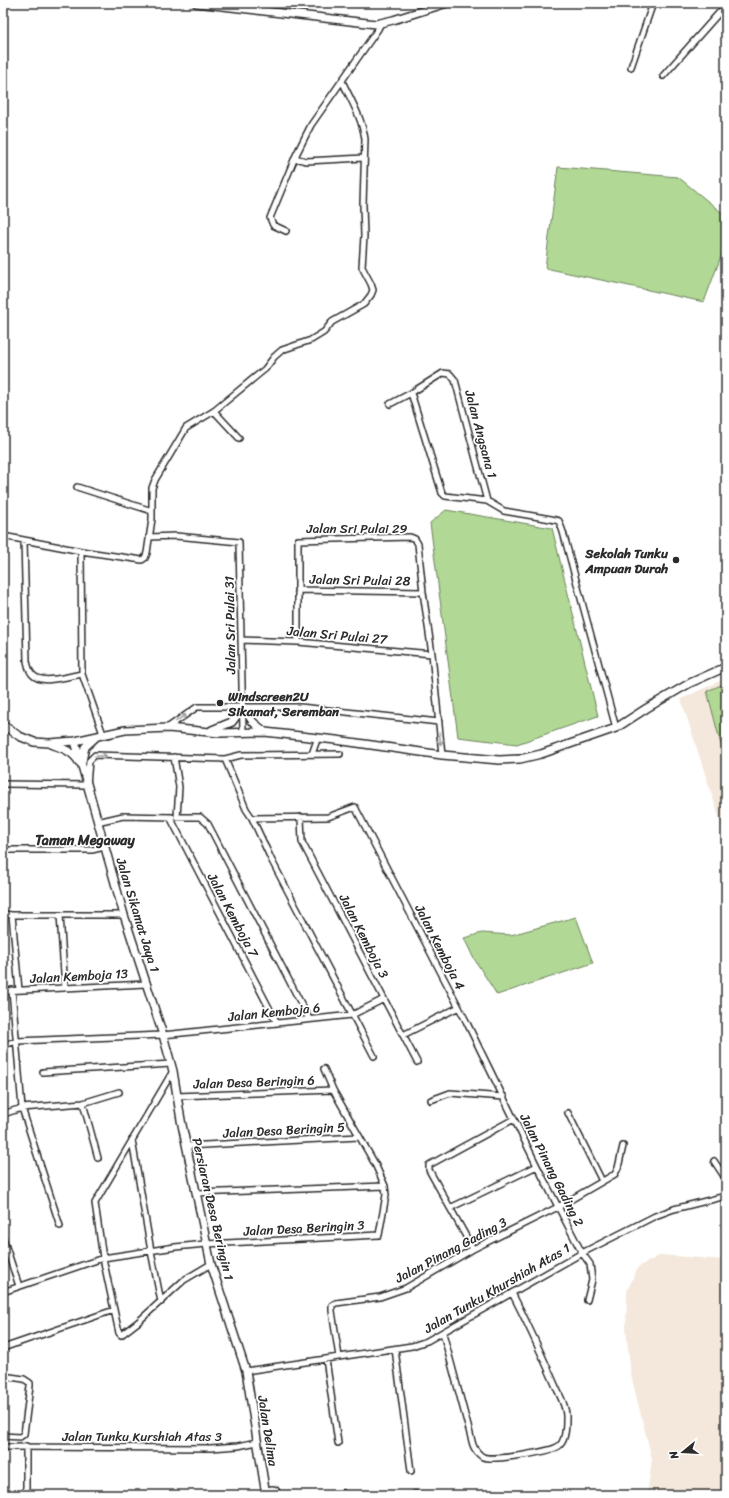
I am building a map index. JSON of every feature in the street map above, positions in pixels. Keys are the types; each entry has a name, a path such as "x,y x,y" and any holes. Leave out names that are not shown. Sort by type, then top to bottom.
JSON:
{"main road":[{"path":"196,3 376,24 448,3"},
{"path":"3,725 19,736 34,742 49,743 74,741 125,730 166,728 208,732 265,732 318,737 442,756 520,760 616,728 690,683 726,667"},
{"path":"208,732 232,722 243,707 253,722 265,732"},
{"path":"82,769 83,752 85,746 101,734"},
{"name":"Jalan Sikamat Jaya 1","path":"74,741 124,915 163,1035 172,1067 177,1096"},
{"path":"49,743 72,753 77,758 82,769"},
{"name":"Persiaran Desa Beringin 1","path":"177,1096 210,1264 246,1371"},
{"name":"Jalan Delima","path":"246,1371 266,1493"}],"street":[{"path":"631,67 653,3"},
{"path":"663,76 726,5"},
{"path":"286,231 273,225 270,218 295,158 311,125 381,23"},
{"path":"3,536 80,551 142,560 145,558 149,537 152,510 152,488 155,480 186,428 214,411 265,369 274,357 282,350 311,340 324,332 332,322 364,304 371,295 373,290 362,267 364,236 363,205 365,139 362,121 342,81"},
{"path":"295,158 306,161 364,158"},
{"name":"Jalan Angsana 1","path":"411,393 443,373 450,374 455,380 487,501"},
{"path":"390,404 411,393 442,493 445,496 487,501 504,511 559,521 616,728"},
{"path":"214,411 239,438"},
{"path":"77,487 152,510"},
{"name":"Jalan Sri Pulai 31","path":"149,537 176,536 239,542 243,732"},
{"name":"Jalan Sri Pulai 29","path":"297,590 298,540 410,537 415,539 418,544 423,592"},
{"path":"24,540 26,553 28,669 32,675 39,679 48,680 82,674"},
{"path":"80,551 82,674 101,734"},
{"path":"297,590 298,642"},
{"name":"Jalan Sri Pulai 28","path":"297,590 423,592"},
{"path":"423,592 432,654 442,756"},
{"name":"Jalan Sri Pulai 27","path":"241,640 298,642 432,654"},
{"path":"166,728 197,707 300,707 439,722"},
{"path":"312,754 318,737"},
{"path":"3,784 87,785 89,761 95,756 225,759 241,755 340,754"},
{"path":"174,757 179,787 177,817"},
{"path":"225,759 246,809 252,818 272,861 374,1056"},
{"name":"Jalan Kemboja 4","path":"301,817 328,817 355,807 460,1008 504,1097"},
{"path":"97,822 123,816 200,817 208,824 309,1019"},
{"name":"Jalan Kemboja 7","path":"170,817 277,1023"},
{"path":"252,818 301,817"},
{"name":"Jalan Kemboja 3","path":"301,817 302,842 416,1062"},
{"path":"3,850 92,850 104,848"},
{"path":"3,914 124,915"},
{"path":"12,915 19,990"},
{"path":"60,915 65,988"},
{"name":"Jalan Kemboja 13","path":"3,991 146,984"},
{"path":"12,990 22,1108 60,1226"},
{"name":"Jalan Kemboja 6","path":"3,1045 17,1041 163,1035 352,1014 384,999"},
{"path":"403,1035 460,1008"},
{"path":"43,1072 172,1067"},
{"path":"172,1067 95,1203 103,1258 119,1333 121,1335 138,1322 184,1280 210,1264"},
{"path":"196,1193 385,1186 375,1164 333,1090 324,1069"},
{"name":"Jalan Desa Beringin 6","path":"177,1096 333,1090"},
{"path":"3,1114 22,1108 83,1103 119,1092"},
{"path":"431,1100 450,1093 504,1097"},
{"name":"Jalan Pinang Gading 2","path":"504,1097 558,1207 582,1253 590,1264 592,1280 587,1300"},
{"path":"83,1103 98,1158"},
{"path":"568,1113 602,1181"},
{"path":"473,1250 428,1167 514,1119"},
{"name":"Jalan Desa Beringin 5","path":"186,1146 359,1137"},
{"path":"132,1140 161,1302"},
{"name":"Jalan Pinang Gading 3","path":"339,1357 332,1305 336,1303 380,1297 406,1288 473,1250 558,1207 615,1174 618,1168 623,1146"},
{"path":"714,1161 726,1179"},
{"path":"450,1208 537,1166"},
{"name":"Jalan Desa Beringin 3","path":"3,1292 103,1258 175,1247 380,1235 386,1195 385,1186"},
{"name":"Jalan Tunku Khurshiah Atas 1","path":"246,1371 395,1349 412,1346 427,1341 582,1253 655,1216 674,1209 726,1196"},
{"path":"3,1238 19,1286"},
{"path":"443,1333 473,1445 477,1452 490,1458 522,1455 553,1449 560,1445 564,1439 567,1417 538,1343 512,1292"},
{"path":"3,1348 114,1310"},
{"path":"395,1349 411,1471"},
{"path":"326,1359 338,1443"},
{"path":"3,1376 28,1380 30,1386 24,1434 20,1437 3,1436"},
{"name":"Jalan Tunku Kurshiah Atas 3","path":"3,1447 211,1448 238,1446 257,1442"},
{"path":"26,1446 26,1495"},
{"path":"266,1493 272,1489 276,1490 279,1495"}],"shaded area":[{"path":"726,678 726,839 681,699"},
{"path":"661,1255 726,1260 726,1495 647,1495 652,1459 631,1375 626,1331 627,1291 638,1267"}],"green space":[{"path":"558,167 678,177 726,216 726,243 704,302 545,268"},
{"path":"446,510 552,528 598,716 517,744 458,737 430,523"},
{"path":"726,683 726,764 707,691"},
{"path":"576,917 593,963 497,995 473,957 464,938 482,933 511,935"}],"place":[{"name":"Sekolah Tunku Ampuan Durah","path":"676,560"},
{"name":"Windscreen2U Sikamat, Seremban","path":"220,703"}],"district":[{"name":"Taman Megaway","path":"85,840"}]}
